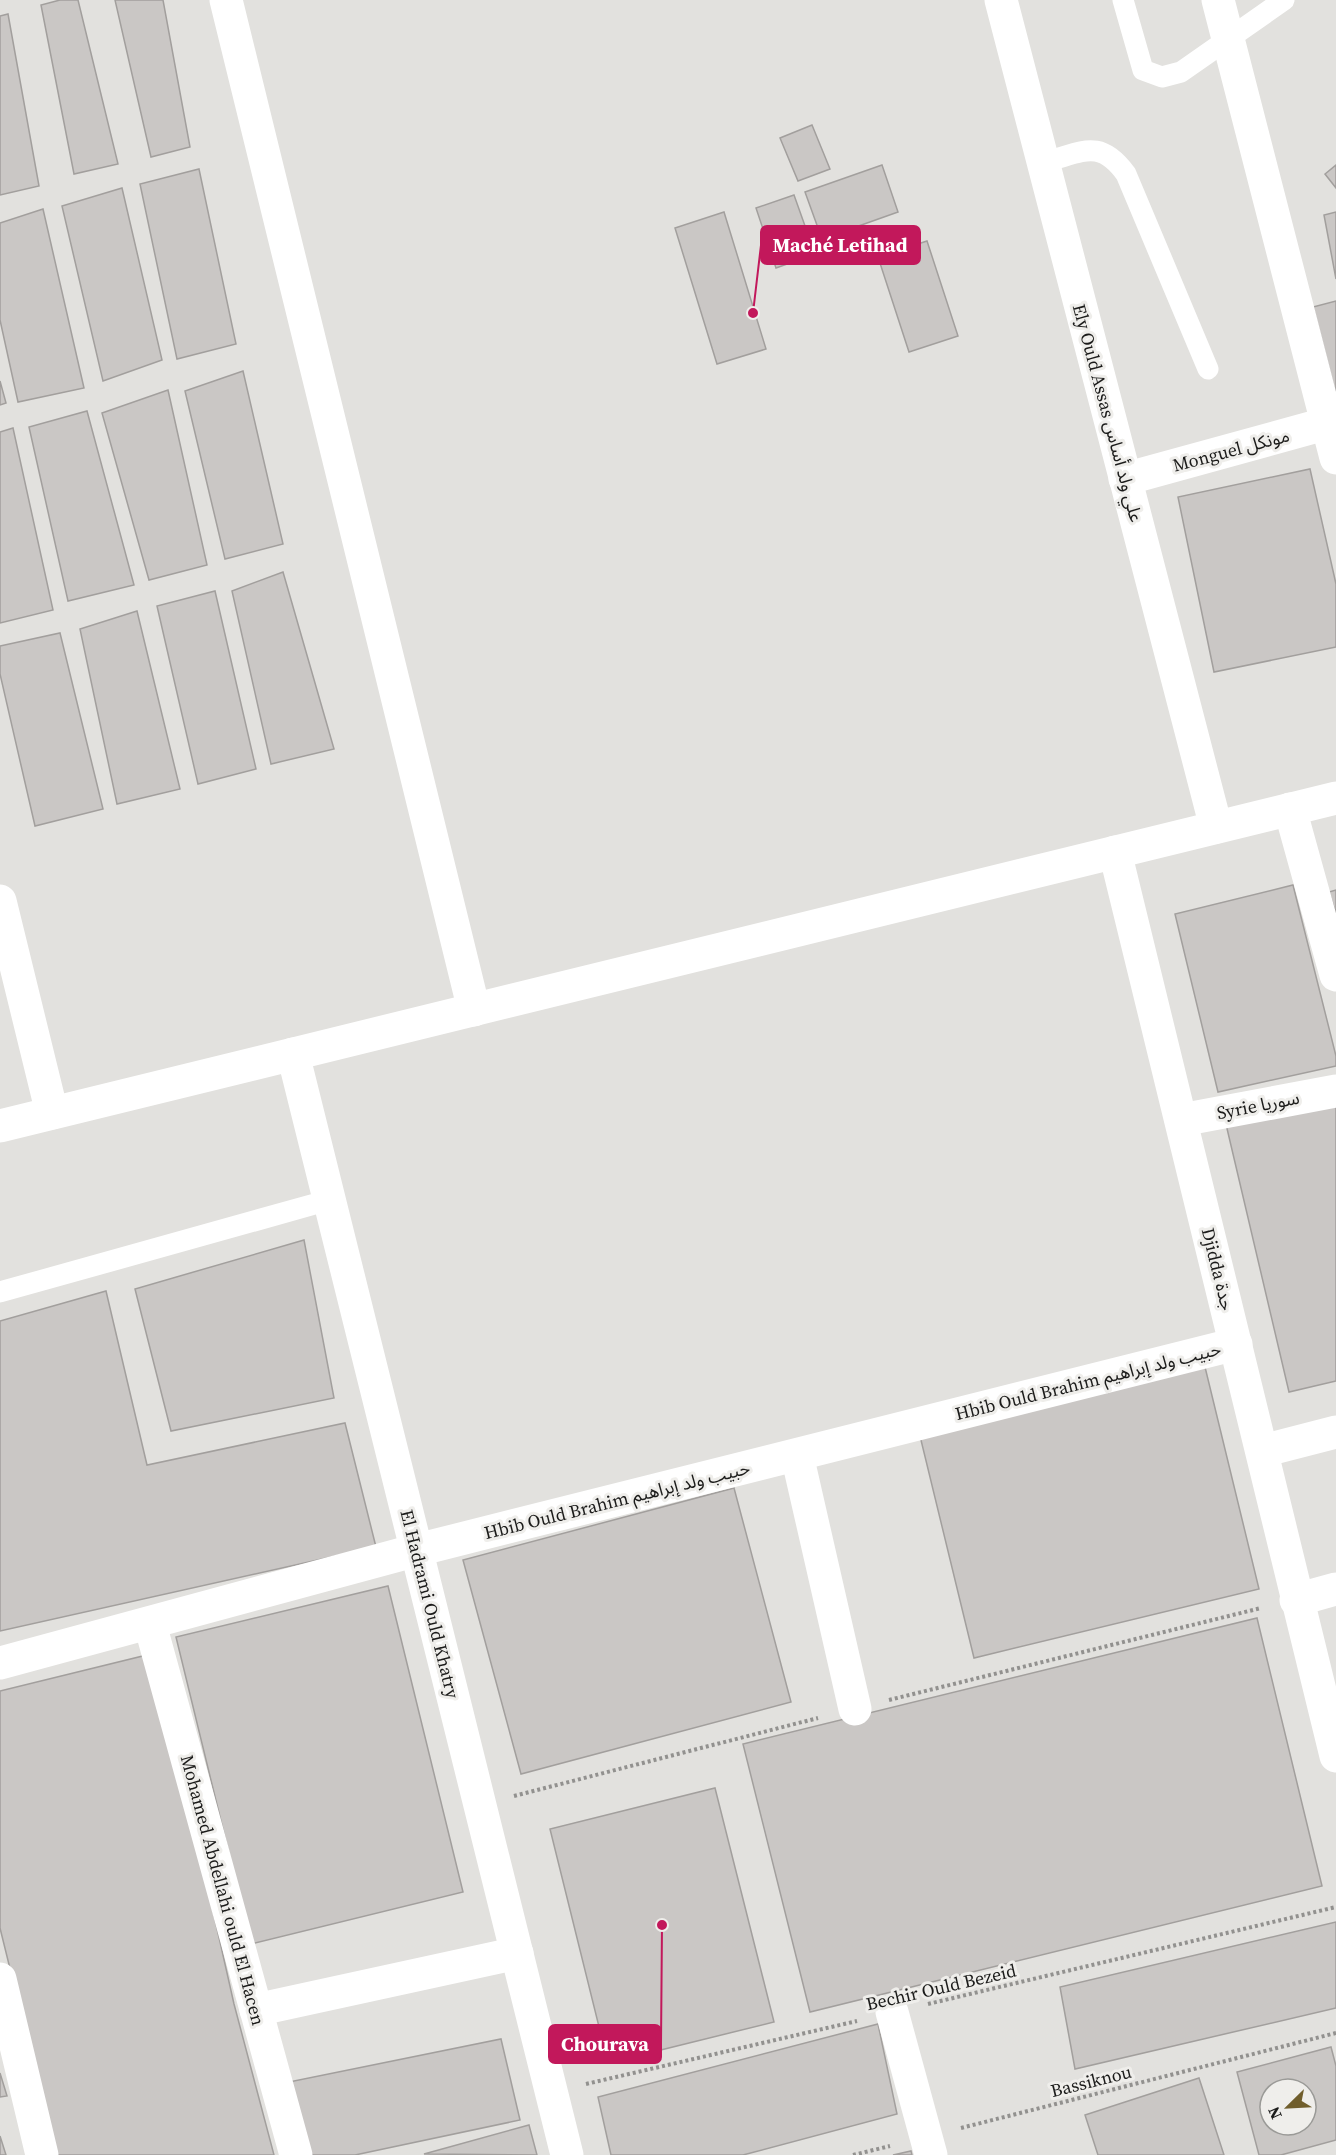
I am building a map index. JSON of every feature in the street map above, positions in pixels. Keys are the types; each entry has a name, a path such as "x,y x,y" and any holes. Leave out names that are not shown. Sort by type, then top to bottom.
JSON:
{"street":[{"path":"226,0 474,1010"},
{"name":"Ely Ould Assas علي ولد أساس","path":"1001,0 1216,827"},
{"path":"1218,0 1331,422 1336,458"},
{"name":"Monguel مونكل","path":"1125,479 1331,422"},
{"path":"0,1125 1336,798"},
{"path":"1290,809 1336,975"},
{"name":"Djidda جدة","path":"1115,852 1262,1451 1296,1600 1336,1756"},
{"path":"0,902 52,1113"},
{"name":"El Hadrami Ould Khatry","path":"293,1054 567,2155"},
{"name":"Syrie سوريا","path":"1181,1120 1336,1091"},
{"name":"Hbib Ould Brahim حبيب ولد إبراهيم","path":"0,1663 417,1550 1236,1344"},
{"path":"1262,1451 1336,1432"},
{"path":"797,1455 855,1709"},
{"path":"1296,1600 1336,1589"},
{"name":"Mohamed Abdellahi ould El Hacen","path":"150,1624 296,2155"},
{"path":"256,2010 517,1953"},
{"path":"0,1979 42,2155"},
{"path":"892,2012 929,2146"}],"lane":[{"path":"1123,0 1143,70 1162,77 1181,72 1284,0"},
{"path":"1044,162 1092,150 1105,151 1117,161 1126,174 1208,369"},
{"path":"0,1292 329,1200"}],"path":[{"name":"Bechir Ould Bezeid","path":"552,2092 1336,1907"},
{"name":"Bassiknou","path":"853,2155 929,2146 1336,2032"}],"building":[{"path":"60,0 78,0 118,164 74,174 41,5"},
{"path":"115,0 163,0 190,147 151,157"},
{"path":"8,14 39,186 0,195 0,16"},
{"path":"812,125 830,169 798,181 780,138"},
{"path":"882,165 898,212 822,239 805,192"},
{"path":"1336,165 1336,188 1325,174"},
{"path":"199,169 236,344 177,359 140,184"},
{"path":"122,188 162,360 103,381 62,206"},
{"path":"794,195 815,254 776,268 756,208"},
{"path":"43,209 84,388 18,402 0,320 0,223"},
{"path":"724,212 766,349 717,364 675,228"},
{"path":"1336,212 1336,279 1324,215"},
{"path":"927,241 958,336 909,352 878,257"},
{"path":"1336,301 1336,396 1313,307"},
{"path":"243,371 283,544 225,559 185,391"},
{"path":"0,381 6,403 0,405"},
{"path":"168,390 207,565 149,580 102,413"},
{"path":"87,411 134,585 68,601 29,427"},
{"path":"13,428 53,610 0,623 0,432"},
{"path":"1310,469 1336,584 1336,647 1214,672 1178,497"},
{"path":"283,572 334,749 271,764 232,591"},
{"path":"215,591 256,769 198,784 157,606"},
{"path":"137,611 180,789 117,804 80,629"},
{"path":"60,633 103,809 35,826 0,674 0,646"},
{"path":"1293,885 1336,1056 1336,1066 1218,1092 1175,914"},
{"path":"1336,890 1336,914 1329,892"},
{"path":"1336,1094 1336,1381 1289,1392 1225,1120"},
{"path":"304,1240 334,1398 171,1431 135,1289"},
{"path":"106,1291 147,1465 345,1423 376,1547 0,1631 0,1321"},
{"path":"1205,1367 1259,1589 974,1658 920,1436"},
{"path":"734,1488 791,1702 521,1774 463,1560"},
{"path":"388,1586 463,1892 251,1944 176,1637"},
{"path":"1257,1618 1322,1886 810,2012 743,1744"},
{"path":"155,1653 234,2004 274,2155 56,2155 0,1928 0,1691"},
{"path":"715,1788 774,2022 608,2063 550,1829"},
{"path":"1336,1922 1336,2008 1075,2069 1060,1987"},
{"path":"878,2024 897,2114 743,2155 611,2155 598,2097"},
{"path":"501,2039 520,2120 355,2155 312,2155 284,2083"},
{"path":"1331,2047 1336,2066 1336,2140 1281,2155 1259,2155 1237,2072"},
{"path":"0,2073 7,2096 0,2097"},
{"path":"1199,2078 1224,2155 1098,2155 1085,2115"},
{"path":"529,2125 537,2155 424,2154"},
{"path":"0,2136 6,2155 0,2155"},
{"path":"911,2151 912,2155 893,2155"}],"place":[{"name":"Maché Letihad","path":"753,313"},
{"name":"Chourava","path":"662,1925"}]}
